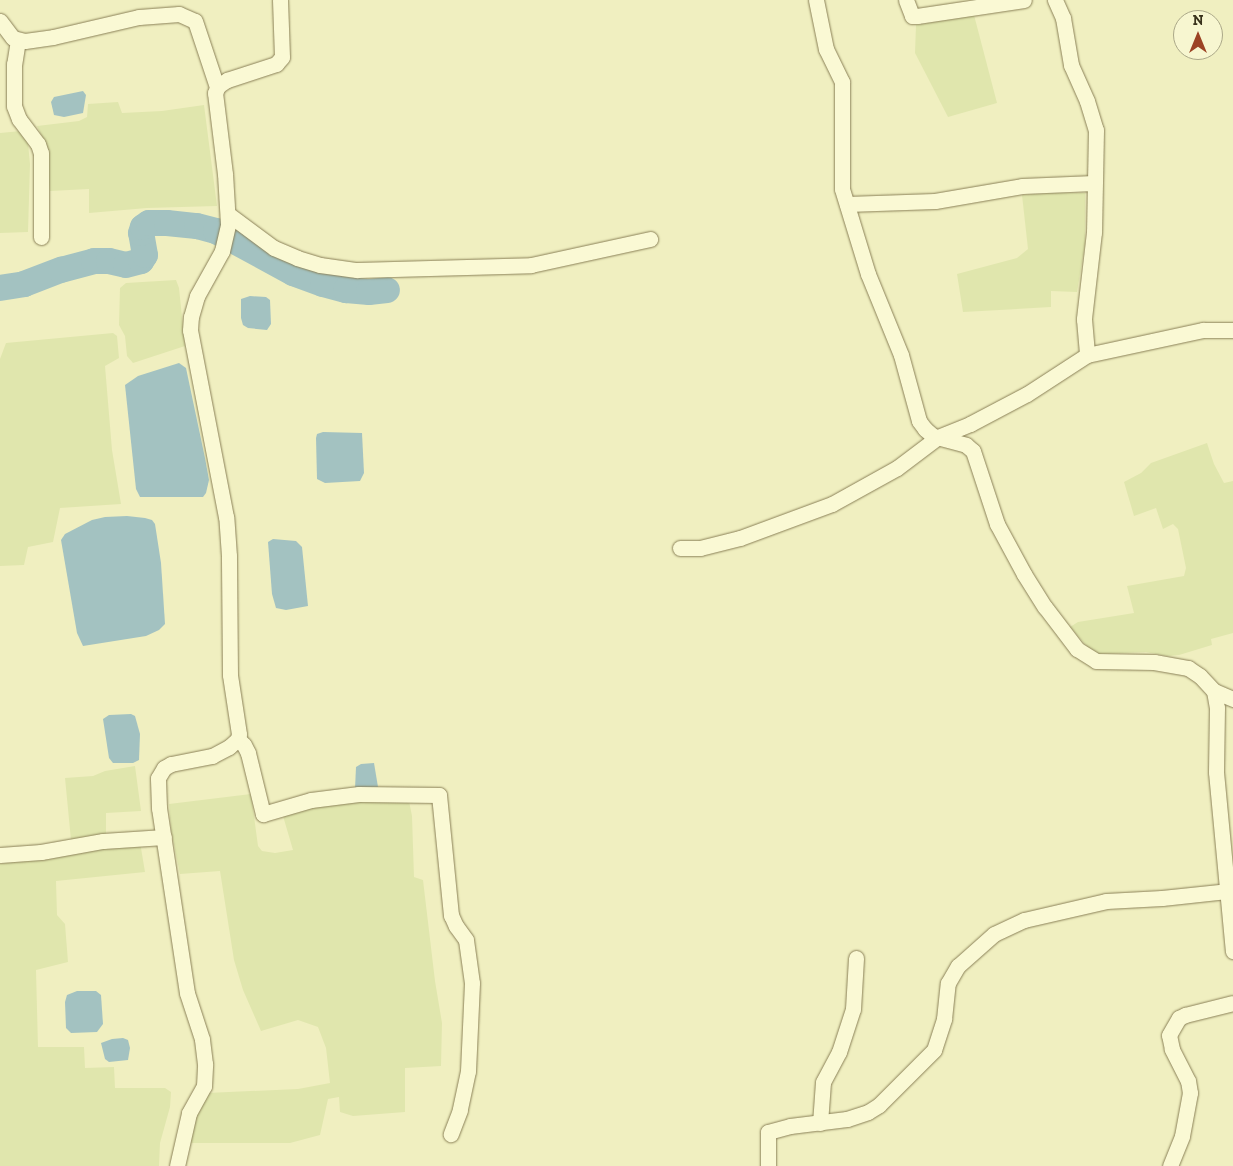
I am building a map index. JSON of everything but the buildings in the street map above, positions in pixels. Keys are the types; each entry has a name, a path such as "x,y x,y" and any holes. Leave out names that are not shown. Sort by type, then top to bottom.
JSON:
{"street":[{"path":"177,1166 189,1113 204,1086 206,1064 202,1039 187,993 157,788 158,778 164,768 180,762 212,756 234,744 238,739 230,675 227,525 190,330 193,307 222,250 228,219 214,93 217,87 227,80 276,64 282,57 280,0"},
{"path":"816,0 826,49 842,82 842,189 868,274 901,355 919,421 925,429 938,437 966,445 973,451 997,524 1024,574 1045,607 1077,649 1096,661 1154,662 1188,668 1200,676 1214,691 1233,699"},
{"path":"906,0 912,16 917,16 1024,0"},
{"path":"1056,0 1066,30 1071,65 1087,101 1096,130 1094,232 1084,319 1087,355"},
{"path":"0,21 6,31 18,40 53,37 139,17 178,14 195,21 217,87"},
{"path":"18,40 14,64 14,106 19,119 38,144 41,153 41,237"},
{"path":"847,204 935,201 1022,186 1094,183"},
{"path":"228,219 274,248 297,258 320,265 357,270 531,264 650,239"},
{"path":"680,548 700,548 740,538 832,504 897,468 938,437 970,424 1027,394 1087,355 1203,330 1233,330"},
{"path":"1214,691 1217,708 1216,772 1233,951"},
{"path":"238,739 248,753 263,814 311,800 358,794 439,795 451,916 466,940 472,983 468,1071 460,1110 451,1134"},
{"path":"0,855 41,852 103,841 164,837"},
{"path":"768,1166 768,1132 783,1127 847,1119 868,1112 879,1105 934,1050 944,1019 948,984 958,966 994,934 1024,920 1106,901 1145,900 1227,891"},
{"path":"820,1123 823,1082 845,1037 853,1009 856,958"},
{"path":"1170,1166 1182,1136 1190,1092 1188,1081 1172,1049 1169,1035 1179,1018 1185,1015 1233,1003"}],"green space":[{"path":"974,15 997,103 948,117 915,53 916,25"},
{"path":"118,102 122,113 162,111 204,105 217,206 147,208 89,213 89,189 50,191 44,141 37,126 79,121 87,117 88,104"},
{"path":"21,131 28,143 30,164 28,232 0,233 0,133"},
{"path":"1085,193 1085,244 1077,292 1051,291 1051,307 963,312 957,274 1017,258 1028,249 1022,195"},
{"path":"176,280 179,288 185,346 133,363 127,356 125,336 119,325 120,288 126,283"},
{"path":"113,333 117,336 119,358 105,366 112,450 121,504 60,508 53,542 28,547 24,565 0,566 0,359 6,343"},
{"path":"1207,443 1214,464 1224,483 1233,481 1233,633 1211,639 1212,645 1179,655 1167,656 1146,652 1098,654 1091,651 1070,627 1078,622 1134,613 1127,586 1184,576 1186,568 1178,529 1173,524 1163,529 1156,508 1134,516 1124,482 1141,473 1151,463"},
{"path":"135,766 141,811 106,813 106,836 71,840 65,778 93,776 105,771"},
{"path":"251,794 258,846 262,851 275,853 293,850 283,816 331,801 409,801 412,816 414,877 423,880 442,1023 441,1066 405,1068 405,1112 353,1116 340,1112 339,1097 328,1099 320,1135 290,1143 191,1143 191,1124 207,1093 298,1089 330,1083 326,1048 318,1027 298,1020 261,1031 243,990 234,960 220,871 180,874 171,830 169,804"},
{"path":"140,842 145,872 56,881 57,915 65,924 68,962 36,970 38,1047 84,1047 85,1068 114,1067 115,1088 165,1088 171,1092 170,1107 160,1143 159,1166 0,1166 0,864"}],"water":[{"path":"83,91 86,95 83,113 64,117 54,115 51,102 54,97"},
{"path":"250,296 266,297 270,300 271,324 267,330 248,328 243,325 241,299"},
{"path":"179,363 186,368 205,458 209,480 206,493 203,497 140,497 136,489 125,385 138,376"},
{"path":"323,432 362,433 364,473 360,481 325,483 317,479 316,438 317,434"},
{"path":"127,516 152,520 155,524 161,563 165,624 159,630 146,636 83,646 77,633 61,540 65,534 92,520 105,517"},
{"path":"273,539 296,541 302,547 308,606 286,610 276,608 272,594 268,542"},
{"path":"131,714 135,716 140,734 139,760 133,763 113,763 109,758 103,719 109,715"},
{"path":"374,763 378,787 355,789 356,767 361,764"},
{"path":"77,991 96,991 101,995 103,1024 97,1032 71,1033 66,1028 65,1002 67,995"},
{"path":"123,1038 128,1040 130,1048 128,1060 109,1062 105,1059 101,1043"}],"waterway":[{"path":"0,288 24,284 61,270 94,261 109,261 126,265 141,261 145,255 141,233 143,227 149,223 167,223 197,226 216,231 293,273 323,284 346,290 369,292 387,290"}]}
